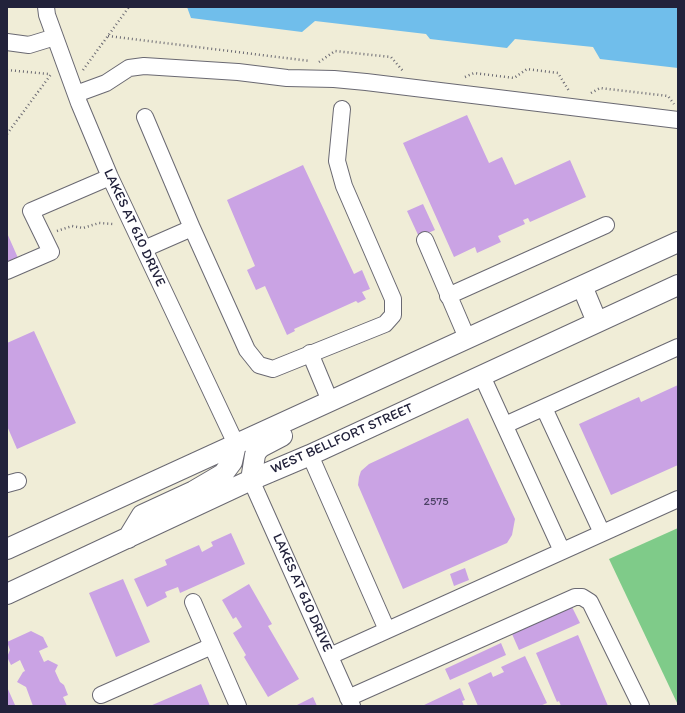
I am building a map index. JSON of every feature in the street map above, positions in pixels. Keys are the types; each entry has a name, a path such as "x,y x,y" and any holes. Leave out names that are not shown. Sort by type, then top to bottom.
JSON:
{"main road":[{"path":"7,548 678,242"},
{"path":"582,286 597,322"},
{"name":"WEST BELLFORT STREET","path":"7,594 251,480 310,455 597,322 676,290"},
{"path":"251,480 255,455 261,447 326,415 329,411 330,401"},
{"path":"128,538 142,515 194,491 223,474 232,462 236,444"}],"street":[{"name":"LAKES AT 610 DRIVE","path":"46,7 47,15 74,90 110,177 236,444"},
{"path":"7,42 29,45 55,37"},
{"path":"74,90 106,83 129,68 144,66 238,72 287,78 334,79 366,82 678,120"},
{"path":"145,117 192,228 247,350 259,365 274,369 310,353 385,324 393,315 393,299 344,186 337,161 342,109"},
{"path":"7,271 51,252 31,211 110,177"},
{"path":"448,296 606,225"},
{"path":"144,249 192,228"},
{"path":"425,240 467,338"},
{"path":"505,425 678,348"},
{"path":"310,353 330,401"},
{"path":"482,376 562,551"},
{"path":"544,408 602,533"},
{"path":"310,455 387,630"},
{"name":"LAKES AT 610 DRIVE","path":"251,480 350,702"},
{"path":"330,656 678,499"},
{"path":"350,702 575,596 582,597 590,602 641,706"},
{"path":"193,602 238,706"},
{"path":"101,694 212,646"}],"path":[{"path":"74,90 108,36 129,7"},
{"path":"108,36 320,62 335,51 391,57 405,73"},
{"path":"461,79 474,73 514,78 526,69 558,73 571,93"},
{"path":"7,70 50,74 7,134"},
{"path":"587,95 600,88 668,96 674,105 678,105"},
{"path":"44,237 72,226 83,228 99,223 114,224"}],"green space":[{"path":"678,528 678,705 609,559"}],"water":[{"path":"187,7 678,7 678,68 600,59 593,47 515,39 507,48 430,39 426,34 315,21 302,32 191,18"}],"building":[{"path":"467,115 489,163 502,157 515,185 570,160 586,197 530,222 528,218 523,220 525,224 498,236 501,242 477,253 475,247 454,257 403,143"},
{"path":"303,165 354,274 362,270 370,289 362,292 366,299 358,303 356,301 294,329 295,331 287,335 265,286 256,290 247,270 255,266 227,200"},
{"path":"423,204 435,230 419,237 407,211"},
{"path":"7,233 18,258 7,263"},
{"path":"34,331 76,423 17,449 7,426 7,343"},
{"path":"678,385 678,465 611,495 579,424 639,397 641,402"},
{"path":"468,418 515,519 512,535 507,543 403,589 358,485 361,471 369,464"},
{"path":"231,533 245,564 180,593 178,587 165,592 167,597 147,607 134,579 167,565 165,560 199,545 202,552 213,546 211,542"},
{"path":"465,568 469,580 454,586 450,574"},
{"path":"123,579 150,642 116,657 89,593"},
{"path":"249,584 272,624 268,626 299,679 268,697 244,657 246,655 233,633 242,627 236,617 233,619 222,600"},
{"path":"572,607 580,623 519,650 512,634"},
{"path":"31,631 43,637 48,647 39,651 44,662 48,660 58,665 55,671 60,682 64,685 68,695 63,697 67,706 33,706 26,687 17,682 25,671 20,660 11,665 7,657 10,650 7,642"},
{"path":"578,635 608,706 561,706 559,701 557,702 536,653"},
{"path":"501,643 506,655 450,680 445,669"},
{"path":"525,656 547,703 540,706 478,706 468,683 491,672 493,677 504,672 501,667"},
{"path":"201,684 210,706 150,706"},
{"path":"7,687 15,705 13,706 7,706"},
{"path":"460,688 465,700 462,701 464,706 422,706"},
{"path":"313,697 317,706 295,706"}]}
